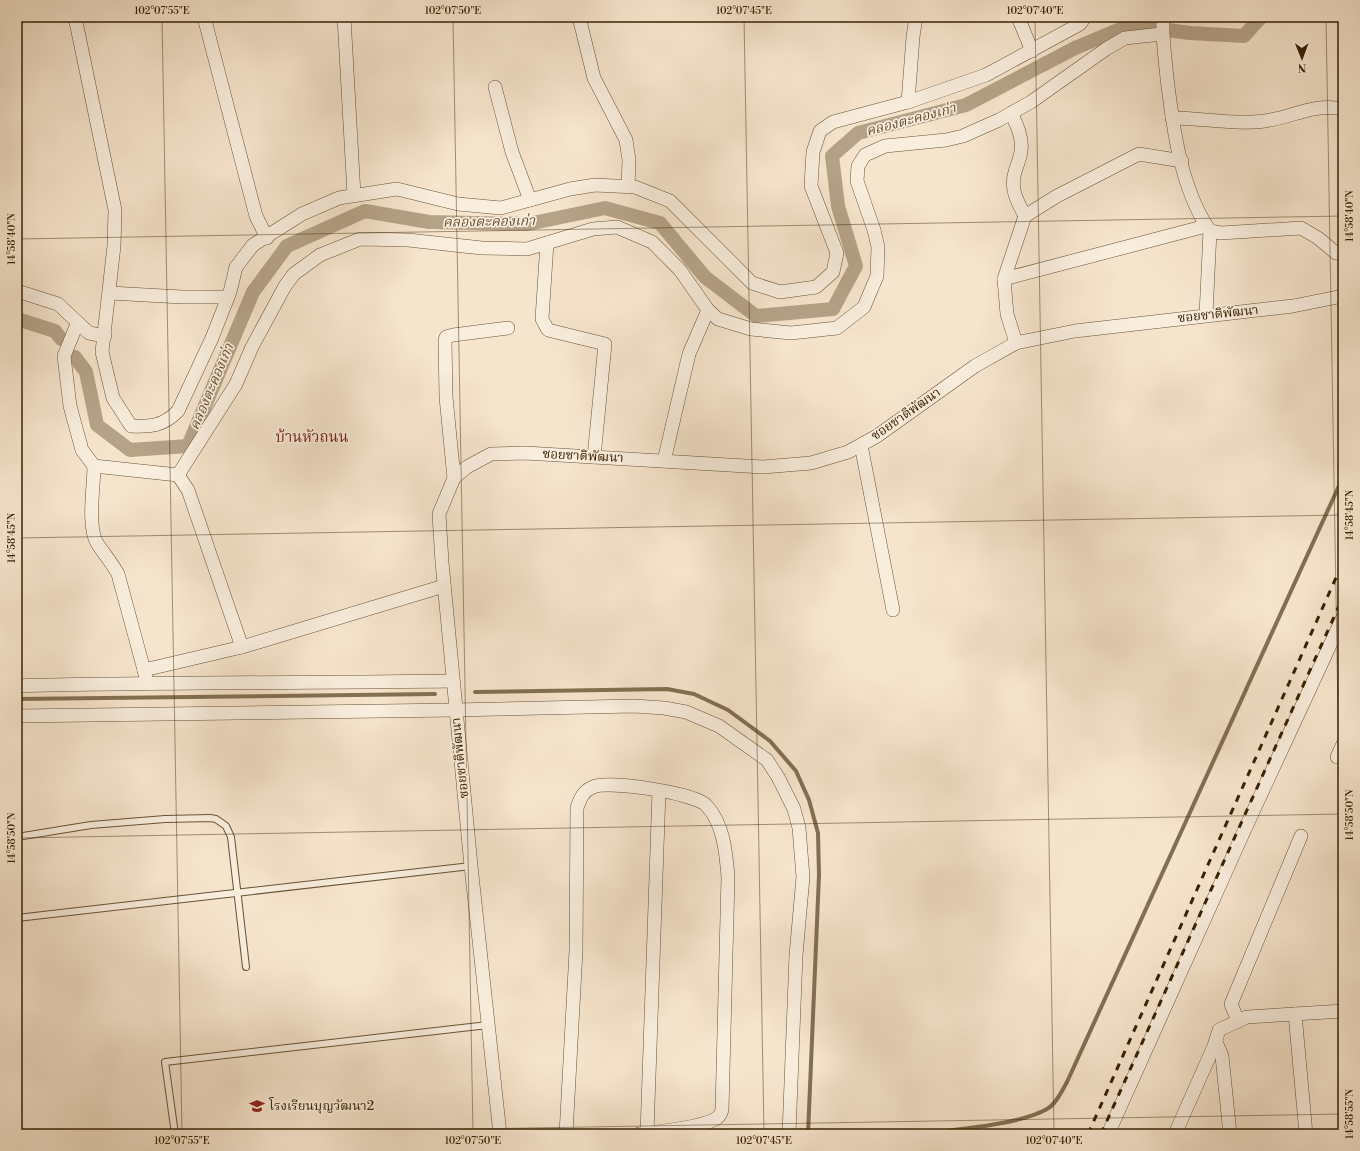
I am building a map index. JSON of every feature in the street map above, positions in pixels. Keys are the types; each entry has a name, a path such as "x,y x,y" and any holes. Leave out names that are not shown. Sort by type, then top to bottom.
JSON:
{"street":[{"path":"75,17 114,210 114,246 110,293 102,352 113,398 131,426 149,427 169,420 178,410 212,338 228,296 236,267 253,245 267,238 302,214 339,198 397,189 458,204 501,208 570,189 595,185 635,187 670,201 752,283 780,292 816,287 833,272 837,253 812,186 813,152 820,131 833,122 908,102 986,75 1080,24 1085,17"},
{"path":"204,17 256,216 267,238"},
{"path":"344,17 354,195"},
{"path":"579,17 594,78 626,140 629,160 628,187"},
{"path":"908,102 916,17"},
{"path":"1018,17 1032,51"},
{"path":"1163,18 1162,34 1172,118 1187,184 1208,229 1206,315"},
{"path":"178,475 236,384 252,347 285,286 294,274 320,256 360,239 408,240 489,248 527,249 593,229 617,227 652,242 680,270 708,310 718,319 751,329 791,333 837,328 864,306 877,276 878,247 874,230 857,181 858,166 865,155 885,146 946,140 963,136 1012,113 1106,48 1125,38 1162,34"},
{"path":"495,87 512,152 530,200"},
{"path":"1172,118 1195,118 1235,122 1265,121 1304,110 1329,106 1343,109"},
{"path":"1012,113 1021,139 1021,152 1013,180 1013,189 1025,216"},
{"path":"1016,343 1007,314 1004,279 1025,216 1057,196 1139,154 1182,160"},
{"path":"1004,279 1208,229 1221,233 1301,228 1318,238 1336,253 1343,254"},
{"path":"547,243 542,319 548,330 606,344 594,457"},
{"path":"17,290 58,304 77,324 89,333 105,336"},
{"path":"110,293 182,297 228,296"},
{"name":"ซอยชาติพัฒนา","path":"500,1134 455,710 444,586 439,514 454,478 467,467 491,454 525,453 770,466 811,463 848,452 877,436 975,366 1016,343 1075,332 1206,315 1293,306 1343,296"},
{"path":"664,461 687,359 708,310"},
{"path":"77,324 64,356 70,406 82,450 94,466 93,530 97,543 113,564 118,574 146,676"},
{"path":"454,478 446,397 446,337 508,328"},
{"path":"861,445 893,610"},
{"path":"94,466 178,475"},
{"path":"178,475 188,490 242,647"},
{"path":"146,676 444,586"},
{"path":"1108,1134 1245,829 1343,617"},
{"path":"17,686 146,676 208,684 453,681"},
{"path":"17,716 634,706 664,708 686,712 719,726 767,760 778,777 794,809 799,828 803,877 796,955 789,1134"},
{"path":"1343,744 1337,757 1343,757"},
{"path":"566,1134 576,951 577,808 580,798 587,790 594,786 610,784 659,790 694,798 706,805 724,840 728,877 723,1102 720,1115 709,1122 674,1130 643,1134 659,790"},
{"path":"1238,1021 1231,1004 1301,836"},
{"path":"1175,1134 1216,1042 1219,1030 1247,1017 1343,1011"},
{"path":"1295,1014 1306,1134"},
{"path":"1216,1042 1222,1056 1230,1134"}],"lane":[{"path":"17,837 91,825 165,819 216,819 226,826 231,837 246,967"},
{"path":"17,918 471,866"},
{"path":"174,1134 165,1062 488,1025"}],"waterway":[{"name":"คลองตะคองเก่า","path":"75,357 86,372 97,425 130,450 188,446 253,292 287,246 365,211 429,222 528,224 605,208 660,223 705,277 756,316 833,309 856,266 838,206 832,156 858,133 966,105 1075,48 1130,25 1190,33 1244,36 1261,17"},
{"name":"คลองตะคองเก่า","path":"17,319 55,331 61,339"},
{"path":"923,1134 987,1126 1020,1119 1047,1109 1058,1097 1067,1082 1343,477"},
{"path":"475,692 667,689 694,694 728,710 770,741 796,771 809,800 818,833 819,875 808,1134"},
{"path":"17,699 435,694"}],"railway":[{"path":"1088,1134 1343,562"},
{"path":"1101,1134 1343,597"}],"place":[{"name":"โรงเรียนบุญวัฒนา2","path":"257,1106"}],"district":[{"name":"บ้านหัวถนน","path":"312,437"}]}
